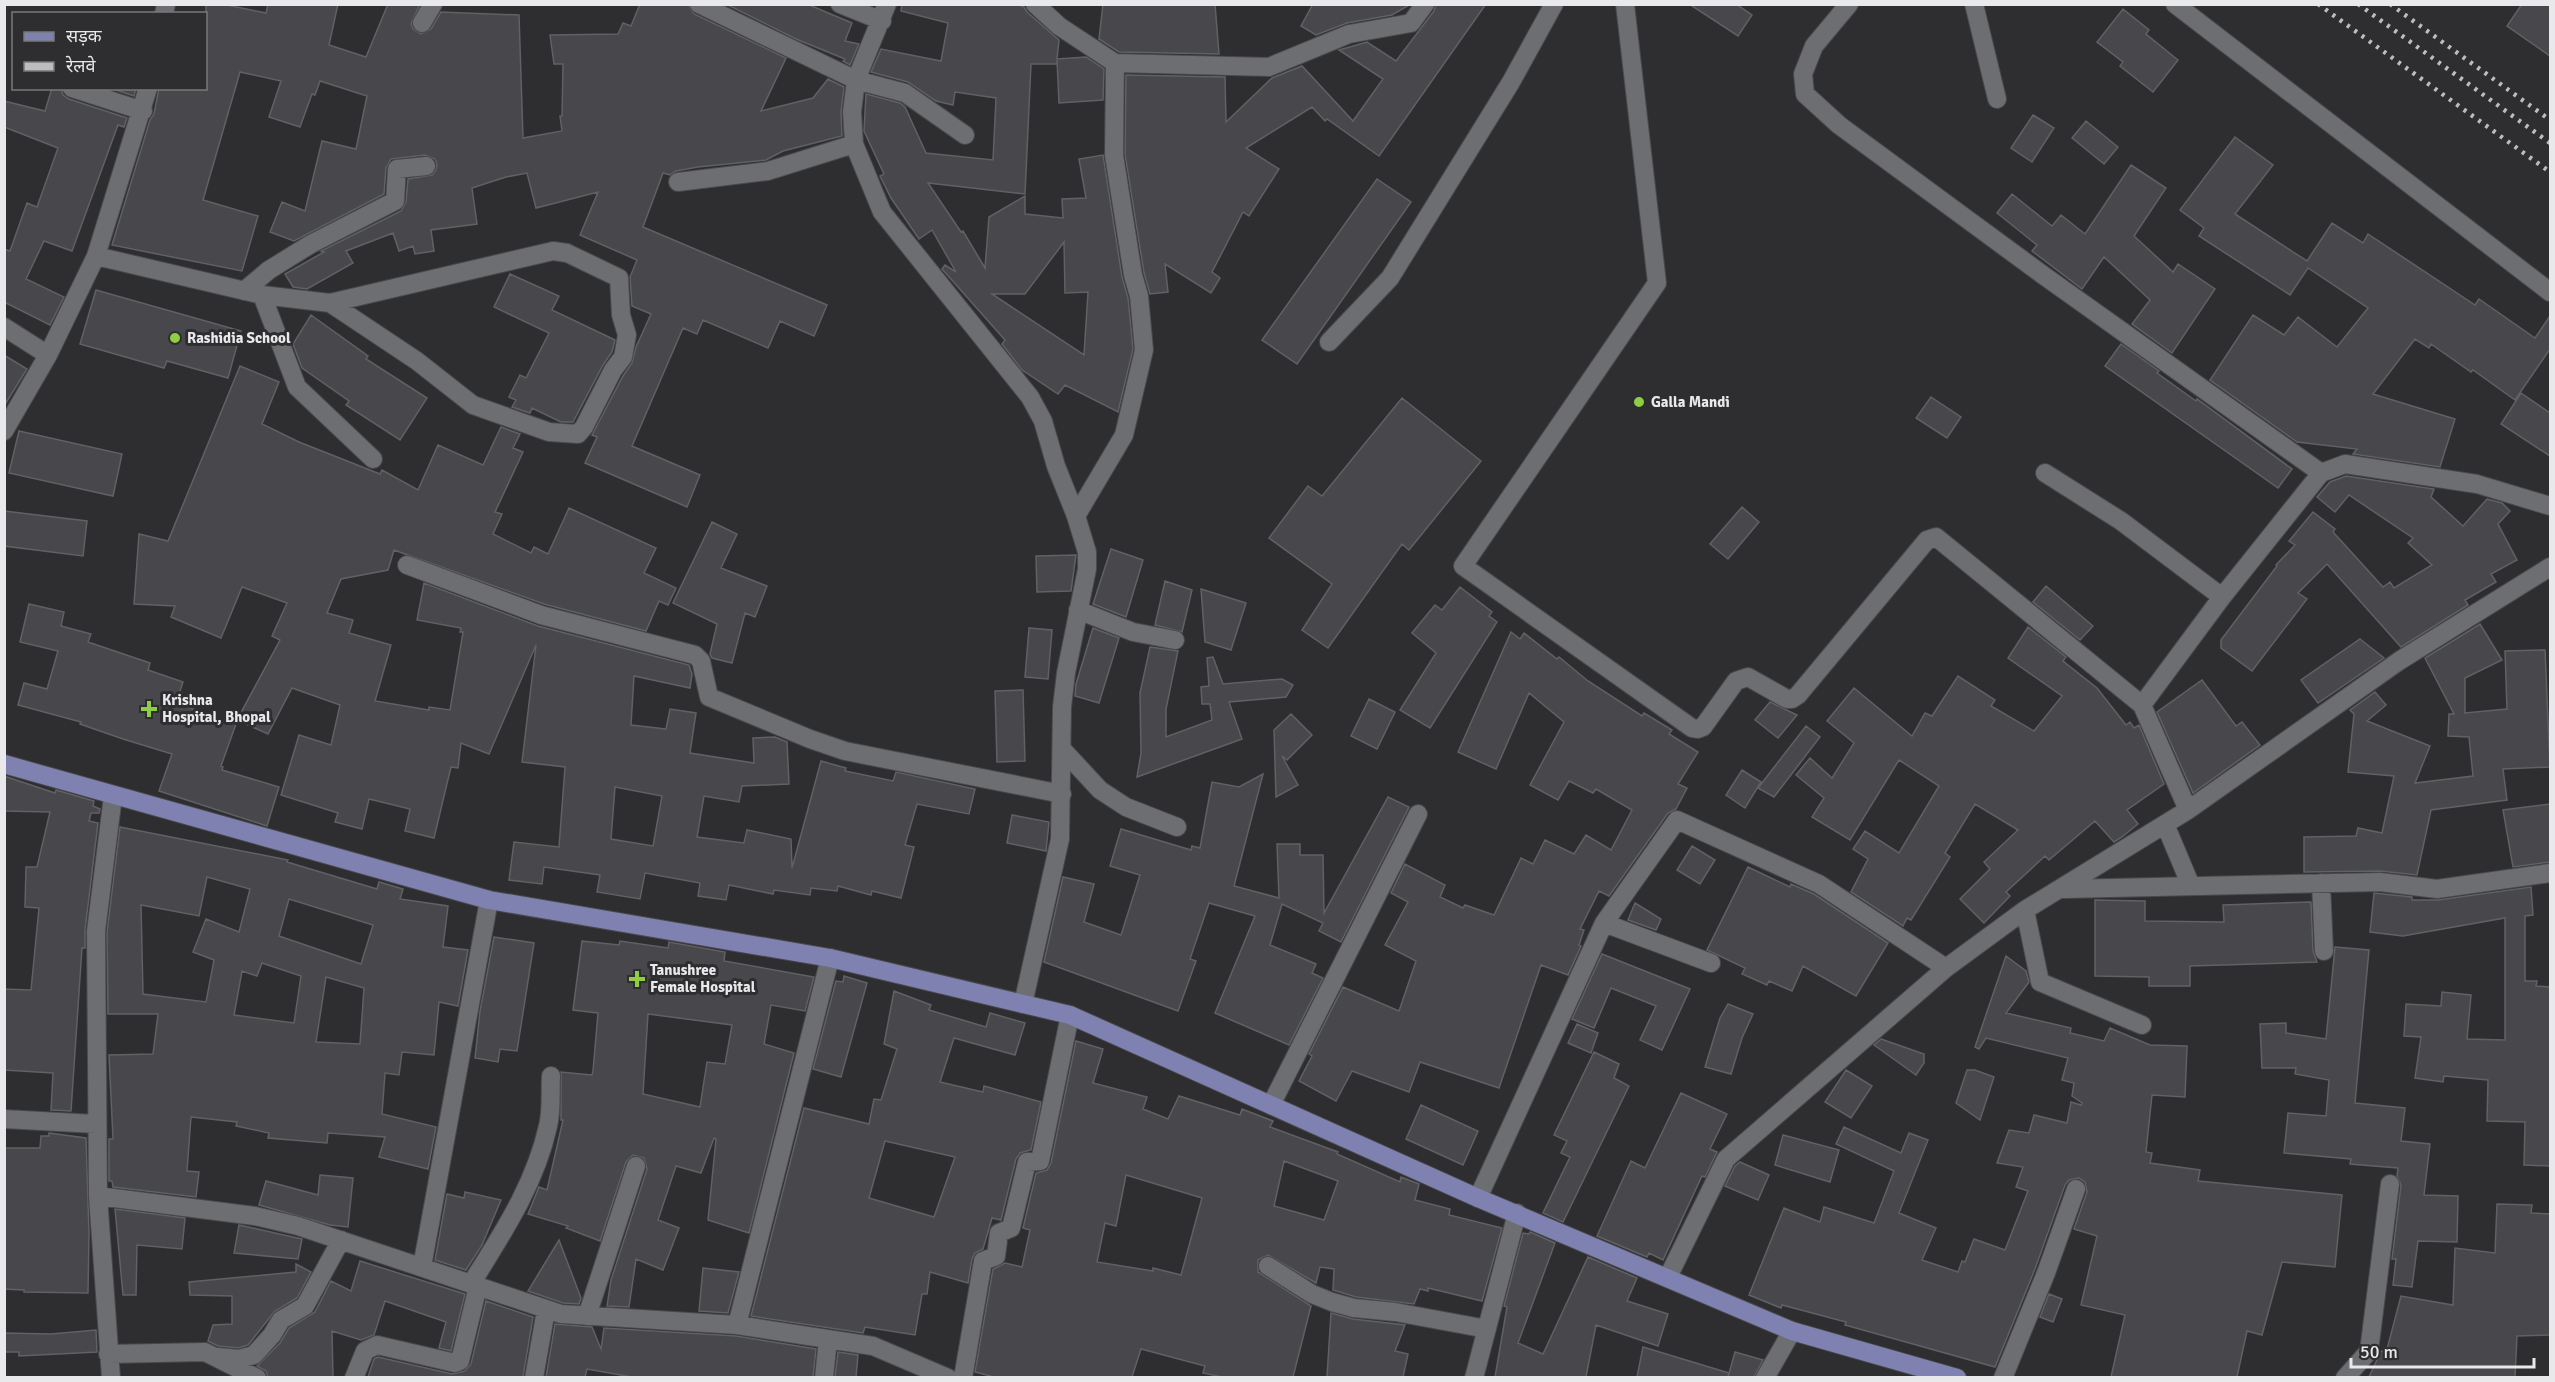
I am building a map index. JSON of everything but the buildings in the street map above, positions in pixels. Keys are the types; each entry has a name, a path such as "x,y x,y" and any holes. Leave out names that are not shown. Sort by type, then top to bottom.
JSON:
{"main road":[{"path":"4,764 489,900 830,958 1070,1015 1478,1198 1792,1331 1954,1377"}],"street":[{"path":"422,23 433,4"},
{"path":"699,4 856,80 905,93 965,135"},
{"path":"840,4 884,13 856,80 852,112 854,144 882,213 1030,397 1043,421 1056,466 1076,516 1087,552 1087,569 1063,696 1060,839 1023,1004"},
{"path":"1035,4 1059,26 1115,63 1269,67 1348,34 1411,23 1425,4"},
{"path":"1329,342 1389,278 1511,82 1554,4"},
{"path":"1625,4 1657,283 1464,566 1692,728 1698,729 1703,727 1736,681 1742,678 1748,677 1787,699 1798,695 1927,540 1936,537 2142,705 2188,810"},
{"path":"1974,4 1997,99"},
{"path":"2175,4 2550,292"},
{"path":"1841,6 1814,46 1803,74 1805,94 1839,125 2006,248 2321,472"},
{"path":"1076,516 1124,435 1144,350 1139,296 1133,275 1114,155 1115,63"},
{"path":"78,90 143,111"},
{"path":"4,431 48,355 96,256 143,111 148,90"},
{"path":"678,182 768,171 854,144"},
{"path":"244,291 270,270 311,244 395,201 397,169 426,166"},
{"path":"96,256 262,295 330,303 560,251 619,278 621,315 627,335 623,357 613,370 584,427 578,434 561,434 549,432 473,405 417,361 330,303"},
{"path":"262,295 297,387 373,459"},
{"path":"4,327 48,355"},
{"path":"2142,705 2222,597 2321,472 2345,464 2477,484 2550,506"},
{"path":"2045,473 2121,521 2222,597"},
{"path":"406,565 541,615 695,655 701,661 710,697 810,739 845,751 1062,794"},
{"path":"1668,1277 1726,1159 1946,968 2025,910 2064,889 2188,810 2399,661 2550,567"},
{"path":"1078,610 1133,632 1175,640"},
{"path":"1062,749 1100,790 1126,807 1177,827"},
{"path":"111,1377 98,1196 96,931 113,796"},
{"path":"1271,1105 1418,814"},
{"path":"1478,1198 1604,923 1677,820 1819,884 1946,968"},
{"path":"2166,824 2191,886"},
{"path":"2064,889 2380,882 2437,890 2550,873"},
{"path":"2321,883 2324,951"},
{"path":"422,1267 489,900"},
{"path":"2025,910 2040,982 2142,1025"},
{"path":"1604,923 1711,963"},
{"path":"736,1325 830,958"},
{"path":"963,1377 983,1261 996,1256 999,1233 1011,1227 1027,1162 1040,1161 1070,1015"},
{"path":"354,1377 365,1351 377,1345 455,1363 460,1361 474,1285 510,1221 537,1166 549,1124 551,1076"},
{"path":"4,1119 96,1124"},
{"path":"587,1316 636,1166"},
{"path":"2345,1377 2369,1351 2390,1184"},
{"path":"2003,1377 2046,1273 2076,1189"},
{"path":"98,1196 255,1216 298,1226 561,1314 736,1325 873,1346 948,1377"},
{"path":"1474,1377 1517,1213"},
{"path":"218,1357 239,1359 254,1355 272,1335 281,1320 305,1306 341,1240"},
{"path":"1268,1266 1312,1294 1332,1302 1353,1308 1395,1312 1487,1329"},
{"path":"534,1377 546,1310"},
{"path":"1765,1377 1792,1331"},
{"path":"824,1377 828,1339"},
{"path":"108,1354 205,1352 257,1377"}],"railway":[{"path":"2318,4 2550,172"},
{"path":"2358,4 2550,143"},
{"path":"2390,4 2550,120"}],"place":[{"name":"Rashidia School","path":"175,338"},
{"name":"Galla Mandi","path":"1639,402"},
{"name":"Krishna Hospital, Bhopal","path":"149,709"},
{"name":"Tanushree Female Hospital","path":"637,979"}]}
